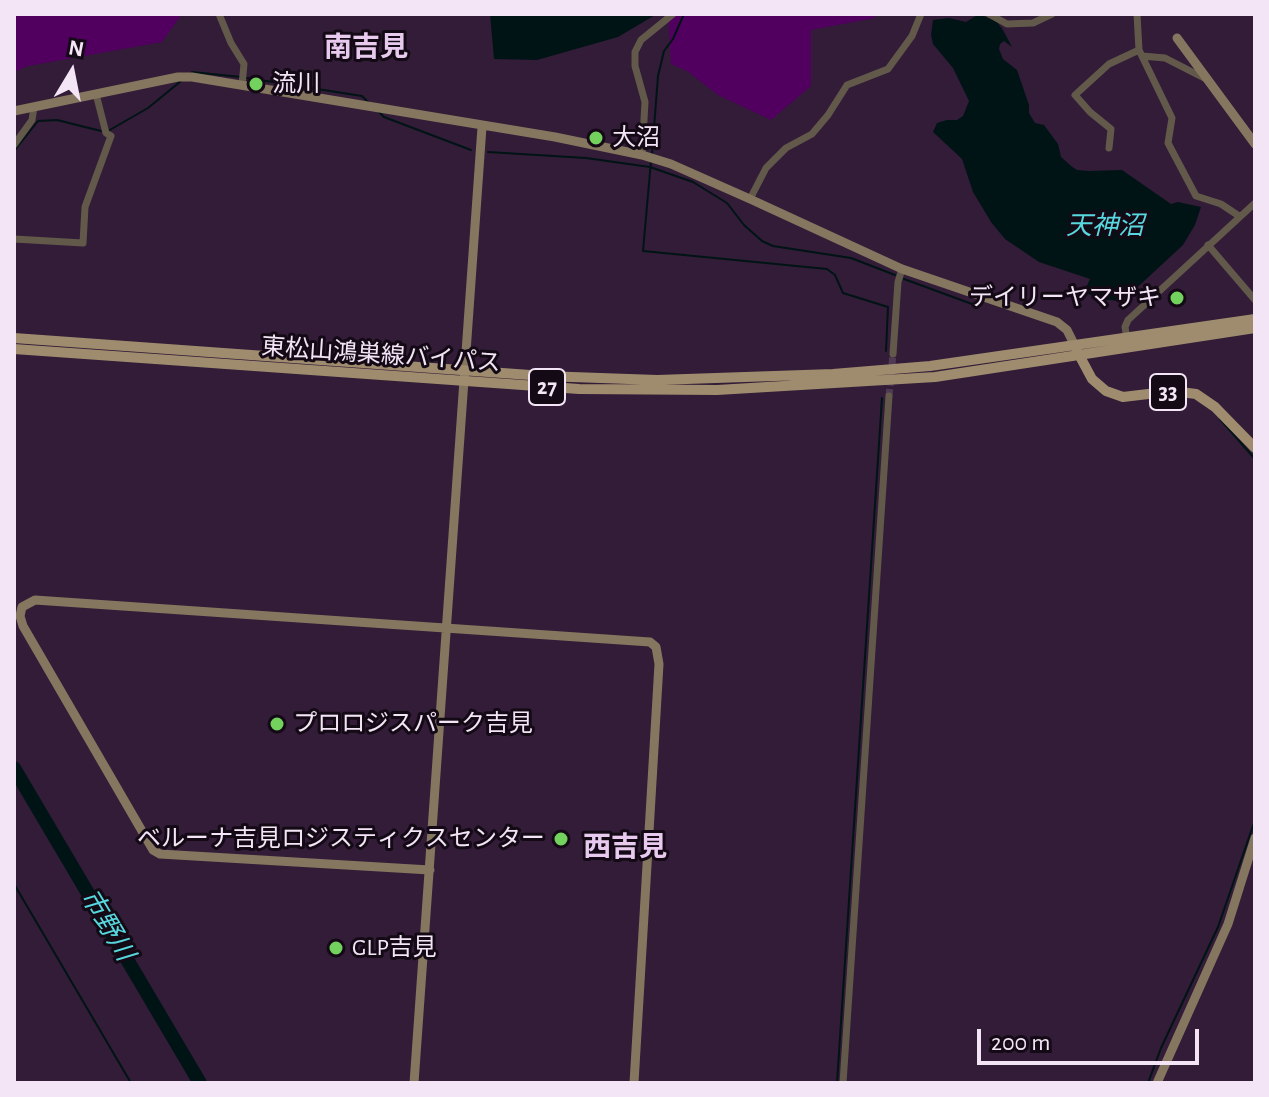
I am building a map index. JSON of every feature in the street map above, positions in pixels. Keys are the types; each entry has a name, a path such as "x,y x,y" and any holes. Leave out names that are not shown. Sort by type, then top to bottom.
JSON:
{"main road":[{"name":"27","path":"1077,351 1127,339 1255,319"},
{"name":"27","path":"1077,351 1255,328"},
{"name":"東松山鴻巣線バイパス","path":"14,338 643,379 833,374 1077,351"},
{"name":"東松山鴻巣線バイパス","path":"14,349 635,390 796,387 935,377 1077,351"},
{"name":"33","path":"1077,351 1092,379 1106,391 1123,397 1185,391 1206,399 1255,448"}],"street":[{"path":"219,14 244,64 242,85"},
{"path":"642,155 645,102 635,66 635,52 641,40 673,14"},
{"path":"750,199 766,168 786,148 812,134 847,85 888,69 912,36 921,14"},
{"path":"989,14 1007,24 1033,23 1052,14"},
{"path":"1137,14 1140,53 1172,118 1168,143 1196,196 1221,204 1239,216"},
{"path":"1177,38 1255,144"},
{"path":"1109,148 1111,129 1075,95 1109,64 1140,53 1165,58 1208,80"},
{"path":"14,111 178,77 555,137 642,155 671,164 902,269 1057,322 1067,330 1077,351"},
{"path":"14,239 83,243 85,207 111,136 106,133 96,94"},
{"path":"14,145 32,120 34,107"},
{"path":"414,1083 482,127"},
{"path":"1127,339 1125,327 1128,320 1255,203"},
{"path":"1208,245 1255,300"},
{"path":"893,354 898,282 902,269"},
{"path":"843,1083 889,396"},
{"path":"430,870 160,854 153,850 23,626 18,604 35,600 650,642 656,647 659,664 634,1083"},
{"path":"1157,1083 1228,924 1255,838"}],"shaded area":[{"path":"14,14 182,14 162,42 28,66 14,72"},
{"path":"668,14 872,14 875,18 811,30 811,86 771,120 718,95 687,71 671,64"}],"water":[{"path":"490,14 657,14 618,37 537,60 494,59"},
{"name":"天神沼","path":"979,14 997,22 1003,30 1012,47 1004,41 999,49 1003,59 1017,70 1029,113 1035,123 1044,125 1058,144 1061,157 1071,166 1089,171 1122,170 1171,204 1178,202 1201,207 1183,245 1128,296 1118,301 1099,299 1084,292 1090,279 1039,262 1005,239 973,192 962,159 933,132 937,123 963,116 969,101 953,68 933,44 933,20 949,18 966,22"}],"waterway":[{"path":"652,154 658,76 664,51 684,14"},
{"path":"192,72 241,77"},
{"path":"247,78 362,96 369,103"},
{"path":"108,131 148,108 181,81"},
{"path":"379,112 384,117 471,150"},
{"path":"14,151 38,121 57,120 101,131"},
{"path":"488,152 586,158 650,167 693,182 727,203 744,225 762,241 773,246 851,258 895,275"},
{"path":"651,161 643,251 827,269 835,275 843,293 888,307 886,351"},
{"path":"904,279 972,304"},
{"path":"837,1083 882,398"},
{"path":"1220,419 1255,459"},
{"name":"市野川","path":"14,768 200,1083"},
{"path":"1148,1083 1161,1048 1218,927 1255,820"},
{"path":"14,884 131,1083"}],"tunnel":[{"path":"889,396 893,354"}],"place":[{"name":"流川","path":"256,84"},
{"name":"大沼","path":"596,138"},
{"name":"デイリーヤマザキ","path":"1177,298"},
{"name":"プロロジスパーク吉見","path":"277,724"},
{"name":"ベルーナ吉見ロジスティクスセンター","path":"561,839"},
{"name":"GLP吉見","path":"336,948"}],"district":[{"name":"南吉見","path":"366,48"},
{"name":"西吉見","path":"625,848"}]}
